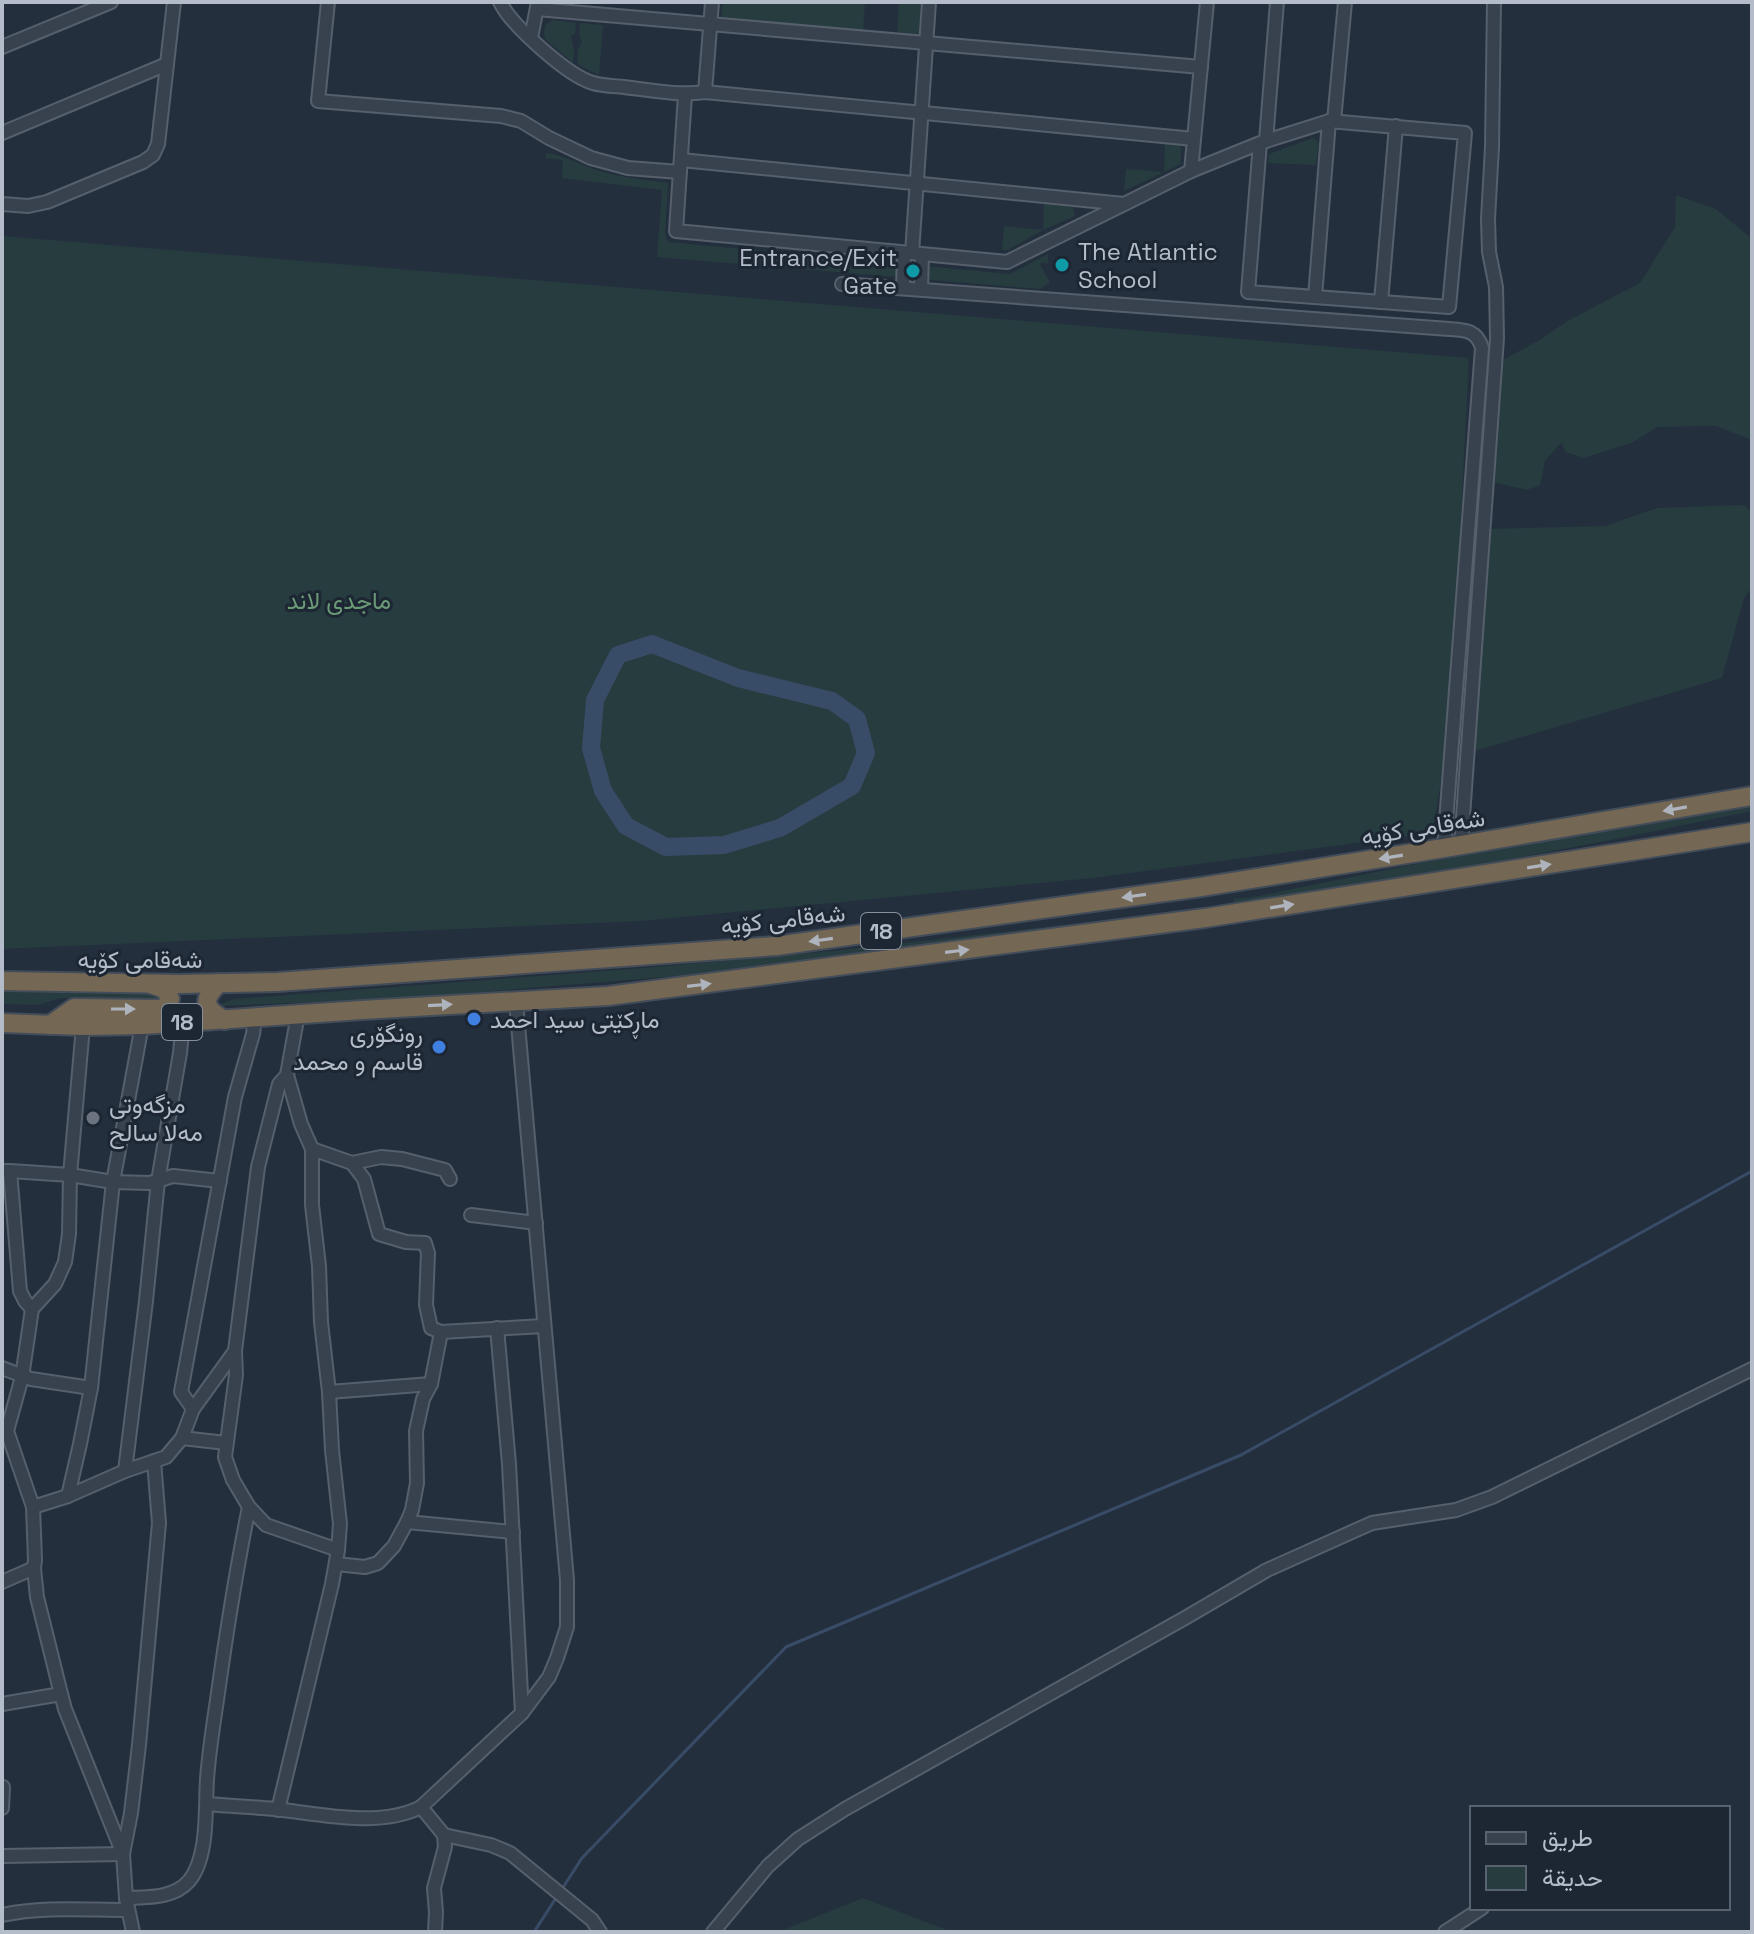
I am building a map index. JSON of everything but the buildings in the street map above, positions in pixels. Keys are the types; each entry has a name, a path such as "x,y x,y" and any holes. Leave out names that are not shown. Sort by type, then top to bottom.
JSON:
{"highway":[{"name":"شەقامی کۆیە","path":"2,981 148,984 277,982 776,946 1201,887 1752,796"},
{"name":"18","path":"2,1023 142,1025 608,996 1205,918 1752,832"},
{"path":"1201,887 1205,918"},
{"path":"219,983 208,997 208,1006 212,1013 225,1020"},
{"path":"50,1025 74,1008 160,1009 166,1006 170,999 165,989 148,984"}],"street":[{"path":"2,47 111,2"},
{"path":"2,204 28,206 47,202 151,158 158,144 174,2"},
{"path":"328,2 318,101 501,116 521,121 591,158 628,168 680,166 1124,204"},
{"path":"500,2 515,22 555,60 593,83 685,95 705,92 1194,139"},
{"path":"705,92 712,2"},
{"path":"903,288 913,253 929,2"},
{"path":"1191,171 1207,2"},
{"path":"685,95 676,231 1007,262 1191,171 1263,142 1331,121 1465,133 1449,307 1248,292 1263,142 1277,2"},
{"path":"1315,297 1345,2"},
{"path":"1452,847 1497,338 1496,287 1489,252 1488,219 1494,2"},
{"path":"531,38 538,6 1201,67"},
{"path":"2,133 167,64"},
{"path":"1381,302 1396,126"},
{"path":"913,253 921,289"},
{"path":"842,284 1467,331 1477,337 1482,348 1452,847"},
{"path":"207,1804 322,1816 384,1817 407,1814 421,1807 522,1713 549,1677 557,1658 567,1627 567,1580 516,1002"},
{"path":"278,1810 315,1661 336,1564 340,1524 312,1205 312,1149 301,1124 287,1075 298,1014"},
{"path":"193,1409 181,1392 235,1097 255,1018"},
{"path":"125,1471 158,1181 183,1022"},
{"path":"68,1496 91,1388 113,1182 142,1025"},
{"path":"83,1026 65,1262 55,1284 32,1309 22,1377 4,1432 33,1507 37,1597 65,1709 123,1854"},
{"path":"287,1075 279,1084 258,1167 225,1457 233,1480 249,1507 266,1525 338,1550"},
{"path":"312,1149 352,1163 381,1157 402,1159 445,1170 450,1179"},
{"path":"352,1163 364,1179 379,1234 406,1242 425,1243 428,1253 426,1305 431,1328 441,1332 544,1326"},
{"path":"32,1309 20,1291 6,1171 70,1175 113,1182 150,1183 173,1176 220,1181"},
{"path":"471,1215 536,1223"},
{"path":"497,1328 513,1532 522,1713"},
{"path":"336,1564 365,1567 378,1563 394,1546 407,1522 417,1483 416,1431 423,1399 431,1384 441,1332"},
{"path":"33,1507 166,1457 182,1438 193,1409 235,1351"},
{"path":"2,1368 22,1377 91,1388"},
{"path":"713,1932 768,1866 798,1839 845,1809 1267,1570 1372,1523 1456,1510 1492,1497 1752,1369"},
{"path":"329,1392 431,1384"},
{"path":"182,1438 226,1443"},
{"path":"133,1932 123,1854 139,1745 158,1538 154,1461"},
{"path":"2,1915 127,1904 165,1895 189,1880 203,1845 217,1702 249,1507"},
{"path":"407,1522 513,1532"},
{"path":"2,1582 34,1568"},
{"path":"2,1704 61,1694"},
{"path":"2,1808 3,1787"},
{"path":"421,1807 444,1835 445,1847 434,1888 435,1932"},
{"path":"444,1835 491,1845 510,1853 592,1920 600,1932"},
{"path":"2,1856 123,1854"},
{"path":"1445,1932 1479,1910"}],"green space":[{"path":"723,2 865,2 863,31 721,19"},
{"path":"876,2 921,2 919,34 897,32 899,4"},
{"path":"553,20 576,23 575,34 571,35 573,63 545,39 545,25"},
{"path":"580,23 603,25 599,75 577,64 582,41"},
{"path":"1313,138 1319,142 1316,165 1268,163 1269,154"},
{"path":"1165,144 1181,147 1181,164 1124,191 1126,169 1164,172"},
{"path":"546,153 607,173 668,183 665,235 668,242 1010,274 1048,254 1048,263 1040,264 1050,283 1040,289 657,257 662,190 562,178 563,160 546,158"},
{"path":"1676,195 1716,209 1752,239 1752,440 1716,426 1658,427 1631,443 1583,458 1566,452 1561,443 1545,461 1540,485 1527,490 1488,481 1498,363 1569,320 1640,283 1675,227"},
{"path":"1044,204 1073,207 1075,216 1043,230"},
{"path":"1004,226 1043,230 1008,250 1002,250"},
{"name":"ماجدی لاند","path":"2,236 1469,358 1450,732 1433,827 1423,834 1093,878 641,921 2,949"},
{"path":"1744,505 1752,512 1752,587 1744,598 1722,678 1468,753 1487,529 1605,526 1657,508"},
{"path":"1752,807 1752,811 1393,881 1234,904 1233,899 1420,863"},
{"path":"1171,913 862,963 396,999 216,1006 234,999 832,951"},
{"path":"2,992 156,994 158,999 61,998 38,1005 2,1004"},
{"path":"863,1898 952,1932 778,1932"}],"waterway":[{"path":"652,644 738,678 832,701 857,719 866,753 852,786 780,828 724,845 666,847 626,826 603,791 591,748 595,700 618,655 652,644"},
{"path":"562,1889 582,1858 786,1647 1241,1455 1752,1171"},
{"path":"534,1932 558,1895"}],"place":[{"name":"The Atlantic School","path":"1062,265"},
{"name":"Entrance/Exit Gate","path":"913,271"},
{"name":"ماڕکێتی سید احمد","path":"474,1019"},
{"name":"رونگۆری قاسم و محمد","path":"439,1047"},
{"name":"مزگەوتی مەلا سالح","path":"93,1118"}]}
